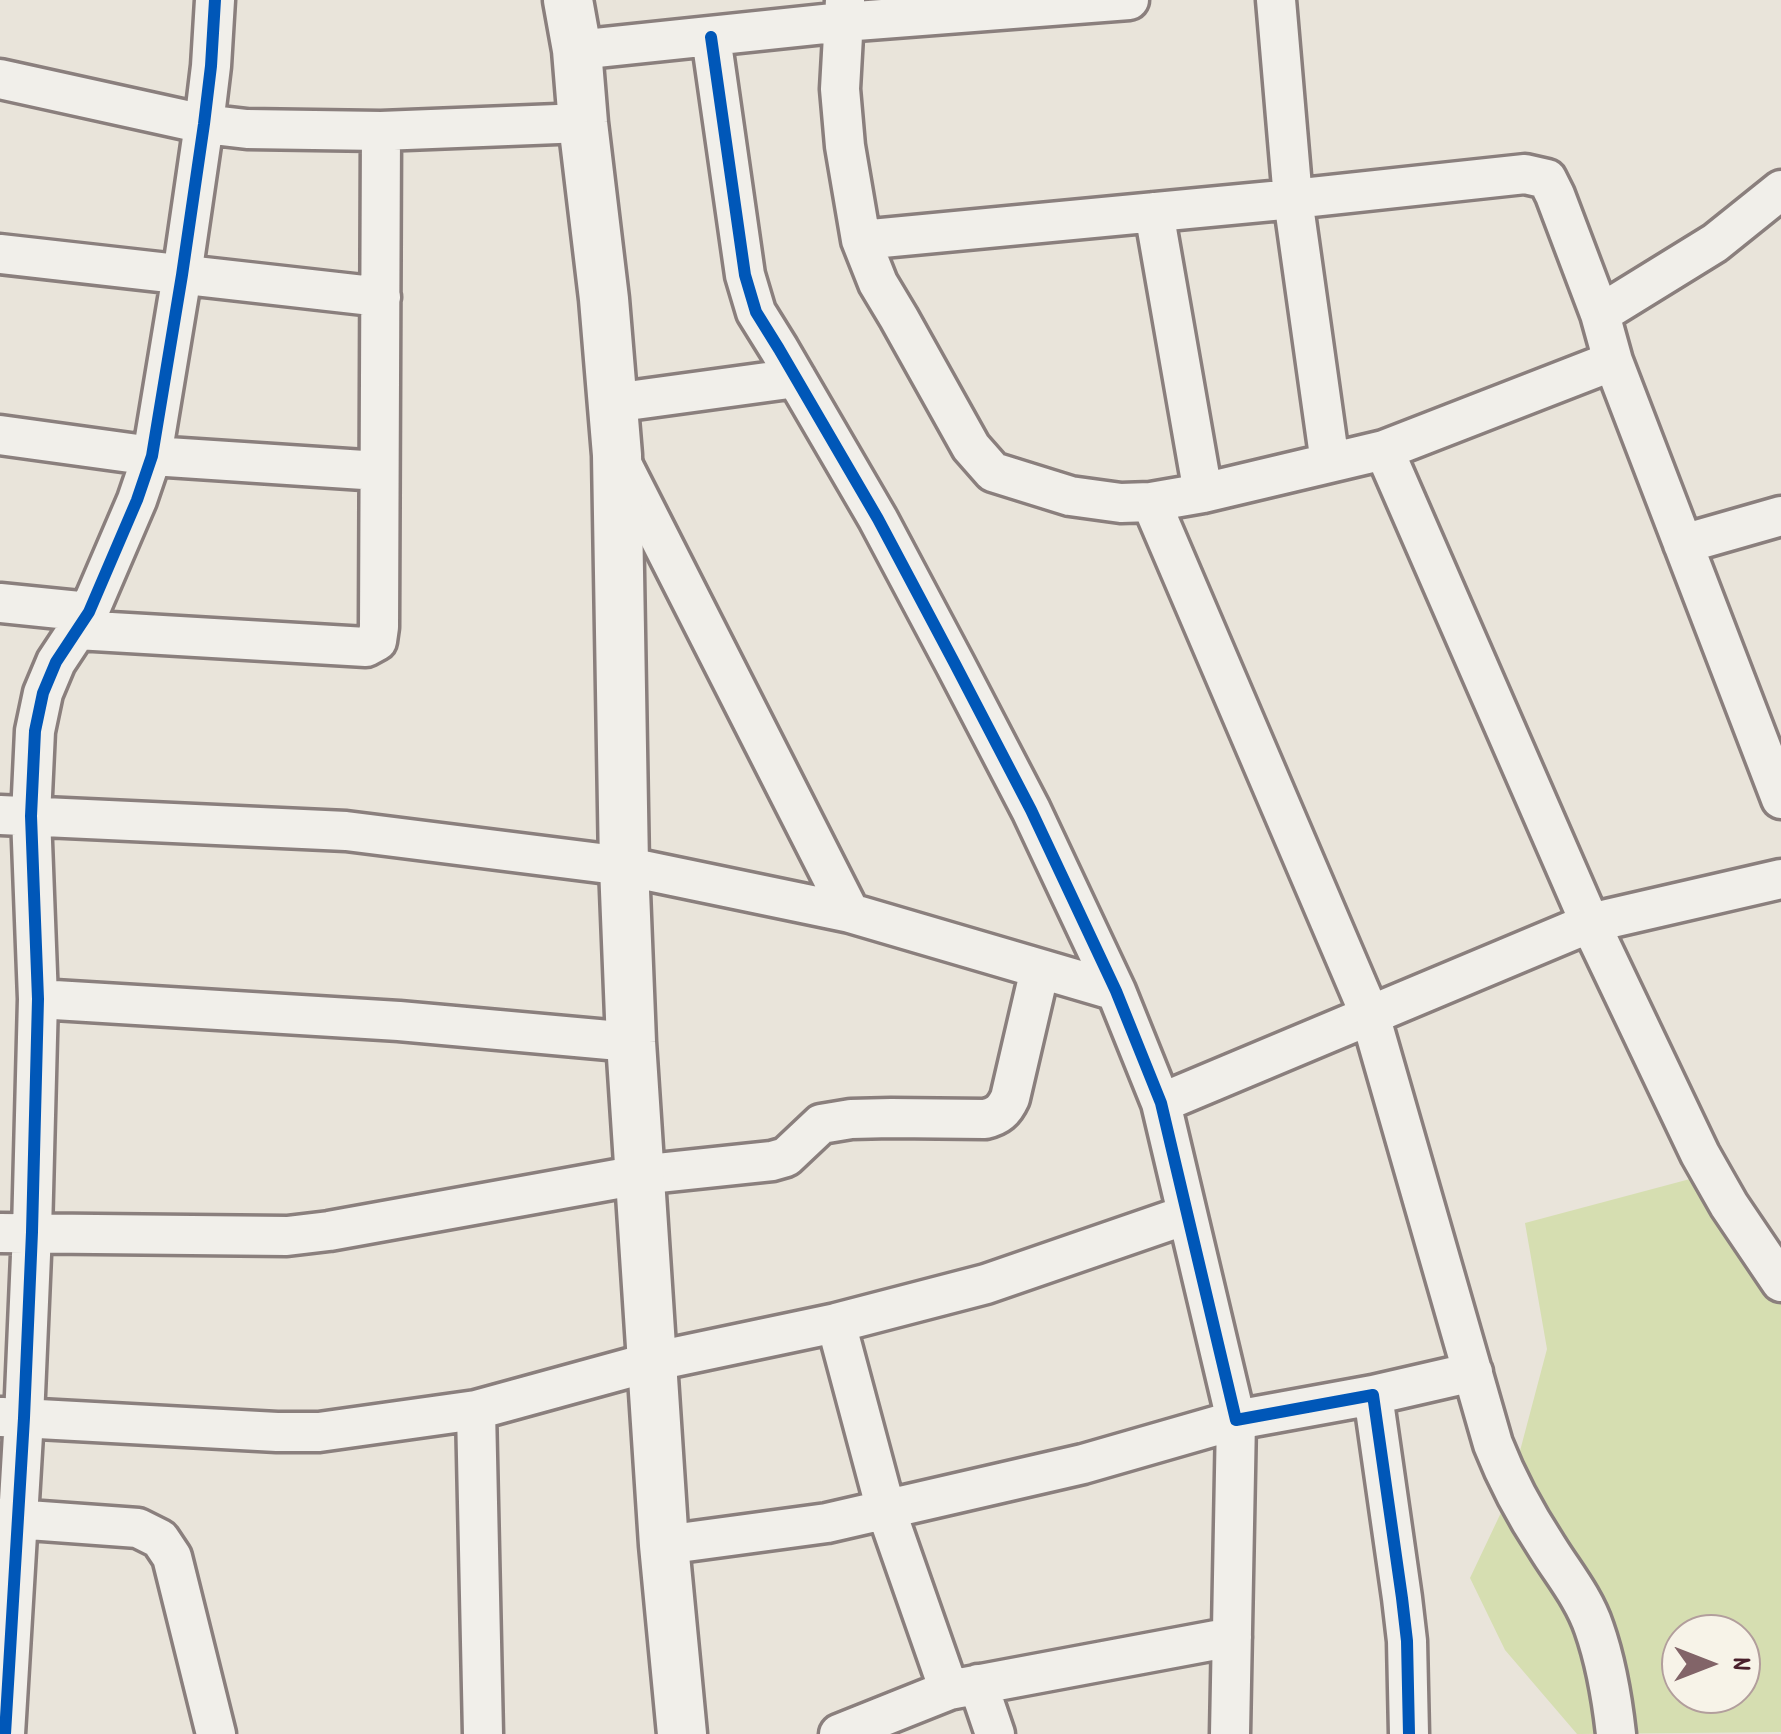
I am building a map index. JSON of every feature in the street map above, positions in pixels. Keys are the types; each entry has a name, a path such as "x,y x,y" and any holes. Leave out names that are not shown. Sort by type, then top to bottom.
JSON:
{"street":[{"path":"4,1728 16,1232 38,999 16,816 43,693 56,662 83,621 137,500 152,456 204,124 216,0"},
{"path":"568,0 578,50 618,455 624,866 631,1042 664,1545 682,1734"},
{"path":"578,50 711,37 844,11 1130,0"},
{"path":"1276,0 1294,200 1330,463"},
{"path":"844,11 840,89 861,240 878,284 971,447 993,472 1070,496 1121,503 1203,493 1384,450 1613,361"},
{"path":"711,37 745,276 756,312 878,519 1031,810 1116,991 1161,1103 1236,1420 1230,1734"},
{"path":"0,79 204,124 247,129 380,131 583,124"},
{"path":"0,603 83,621 366,647 378,640 380,131"},
{"path":"861,240 1294,200 1525,174 1546,179 1781,799"},
{"path":"1600,314 1716,243 1781,190"},
{"path":"1154,212 1203,493"},
{"path":"0,254 381,297"},
{"path":"613,403 796,378"},
{"path":"0,434 152,456 379,472"},
{"path":"1384,450 1590,923 1700,1154 1728,1204 1781,1282"},
{"path":"618,455 850,912"},
{"path":"1151,502 1370,1015 1504,1473 1594,1626 1612,1694 1616,1734"},
{"path":"1683,544 1781,516"},
{"path":"16,816 346,831 624,866 850,912 1116,991"},
{"path":"1161,1103 1590,923 1781,879"},
{"path":"16,1232 287,1236 639,1175 772,1161 786,1156 821,1124 891,1118 985,1119 996,1116 1010,1098 1040,969"},
{"path":"38,999 399,1021 631,1042"},
{"path":"12,1417 318,1432 476,1410 651,1362 986,1284 1186,1215"},
{"path":"836,1322 886,1510 964,1687 995,1734"},
{"path":"664,1545 827,1524 1083,1464 1236,1420 1473,1372"},
{"path":"1373,1395 1402,1598 1409,1734"},
{"path":"476,1410 482,1734"},
{"path":"9,1518 138,1528 160,1538 172,1557 216,1734"},
{"path":"839,1734 964,1687 1232,1637"}],"green space":[{"path":"1705,1175 1781,1272 1781,1732 1577,1734 1505,1650 1470,1578 1507,1500 1547,1349 1525,1223"}],"cycle path":[{"path":"5,1734 32,1232 38,999 31,816 35,731 43,693 56,662 89,612 152,456 204,124 215,0"},
{"path":"711,37 745,275 756,312 878,519 955,664 1031,810 1116,991 1161,1103 1236,1420 1373,1395 1407,1641 1409,1734"}]}
